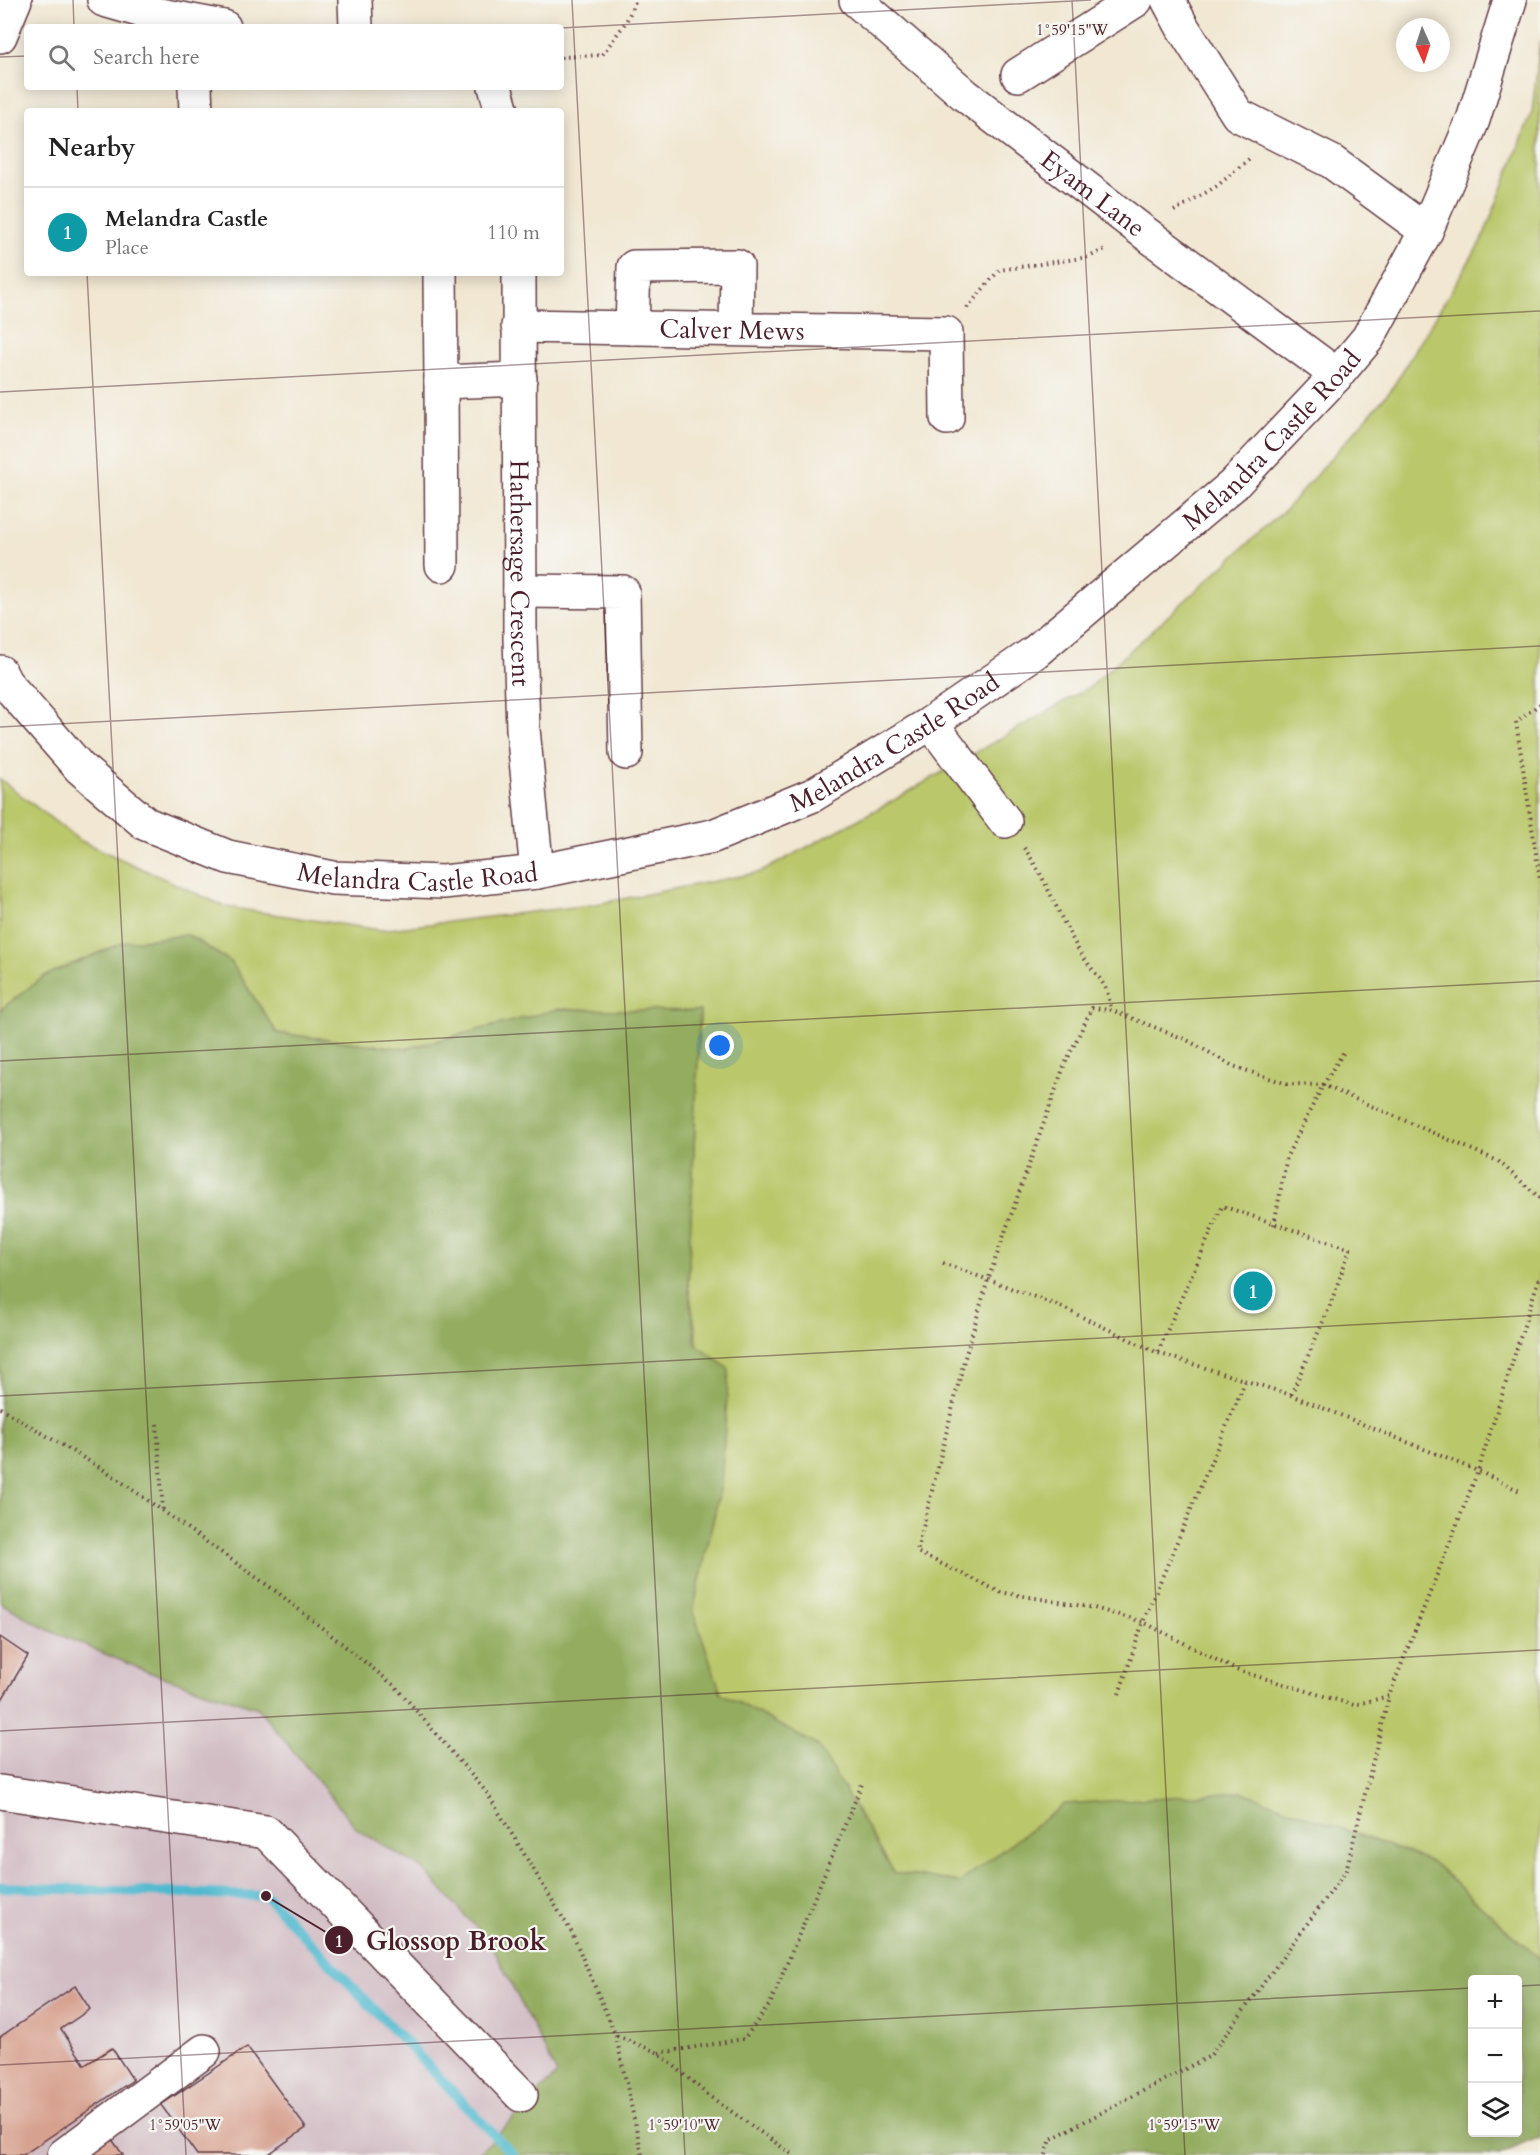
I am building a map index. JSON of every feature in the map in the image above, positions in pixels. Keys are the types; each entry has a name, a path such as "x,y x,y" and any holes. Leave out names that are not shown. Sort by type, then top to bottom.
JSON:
{"street":[{"path":"0,36 15,0"},
{"path":"104,0 150,7 201,24"},
{"path":"355,0 356,24"},
{"name":"Eyam Lane","path":"856,0 965,94 1141,231 1337,375"},
{"path":"1018,75 1136,0"},
{"path":"1168,0 1238,115 1332,162 1426,231"},
{"name":"Melandra Castle Road","path":"0,672 5,682 81,768 146,824 228,857 333,878 443,882 537,872 713,836 813,795 931,723 1035,652 1233,485 1337,375 1368,339 1426,231 1473,120 1510,0"},
{"path":"195,90 196,108"},
{"path":"496,90 501,108"},
{"path":"632,328 634,267 737,266 736,329"},
{"path":"440,276 442,565"},
{"name":"Hathersage Crescent","path":"519,276 523,729 537,872"},
{"name":"Calver Mews","path":"518,326 946,333 947,418"},
{"path":"441,382 520,379"},
{"path":"520,591 623,592 626,753"},
{"path":"931,723 1005,821"},
{"path":"0,1792 266,1832 521,2095"},
{"path":"64,2155 204,2051"}],"path":[{"path":"564,57 602,55 626,22 636,0"},
{"path":"1540,704 1516,722 1540,880"},
{"path":"1005,821 1038,868 1081,954 1108,989 1111,1010"},
{"path":"1389,1696 1354,1705 1246,1673 1143,1622 1094,1608 1000,1592 917,1552 964,1361 988,1280 1064,1066 1092,1008 1111,1010 1187,1040 1233,1066 1287,1084 1323,1085 1498,1161 1540,1198"},
{"path":"1274,1225 1287,1156 1323,1085 1345,1050"},
{"path":"1158,1353 1222,1206 1274,1225 1350,1248 1329,1308 1291,1395"},
{"path":"943,1263 1059,1306 1158,1353 1291,1395 1478,1471 1522,1492"},
{"path":"1046,2155 1051,2139 1210,2056 1346,1871 1389,1696 1478,1471 1540,1275"},
{"path":"1119,1694 1143,1622 1245,1382"},
{"path":"0,1408 109,1473 277,1592 396,1687 487,1792 572,1933 616,2036 642,2155"},
{"path":"157,1424 163,1511"},
{"path":"659,2053 744,2039 757,2022 770,2004 862,1784"},
{"path":"616,2036 659,2053 708,2095 793,2155"}],"shaded area":[{"path":"0,1602 46,1629 148,1672 258,1708 358,1830 423,1869 491,1944 557,2074 477,2155 0,2155"}],"green space":[{"path":"1540,41 1540,1959 1432,1862 1065,1804 960,1882 894,1873 818,1746 721,1694 693,1611 721,1485 688,1284 700,1012 559,1009 405,1049 277,1033 231,962 188,935 124,942 45,976 0,1010 0,779 79,840 226,907 380,930 591,905 761,872 896,799 1091,686 1288,507 1391,390 1482,240 1532,113"},
{"path":"188,935 231,962 277,1033 405,1049 559,1009 700,1011 688,1284 696,1344 729,1369 721,1485 693,1611 721,1693 818,1746 894,1873 960,1882 1065,1804 1243,1792 1432,1862 1540,1959 1540,2137 1499,2155 477,2155 557,2074 491,1944 423,1869 358,1830 258,1708 148,1672 46,1629 0,1602 0,1010 45,976 124,942"}],"building":[{"path":"0,1637 28,1656 0,1703"},
{"path":"75,1986 90,2009 61,2029 85,2065 112,2048 133,2080 23,2155 0,2155 0,2037"},
{"path":"247,2047 306,2128 267,2155 197,2155 161,2105"},
{"path":"104,2128 123,2155 67,2155"}],"waterway":[{"path":"0,1887 266,1896 513,2155"}],"place":[{"name":"Melandra Castle","path":"1253,1291"},
{"name":"Glossop Brook","path":"266,1896"}]}
